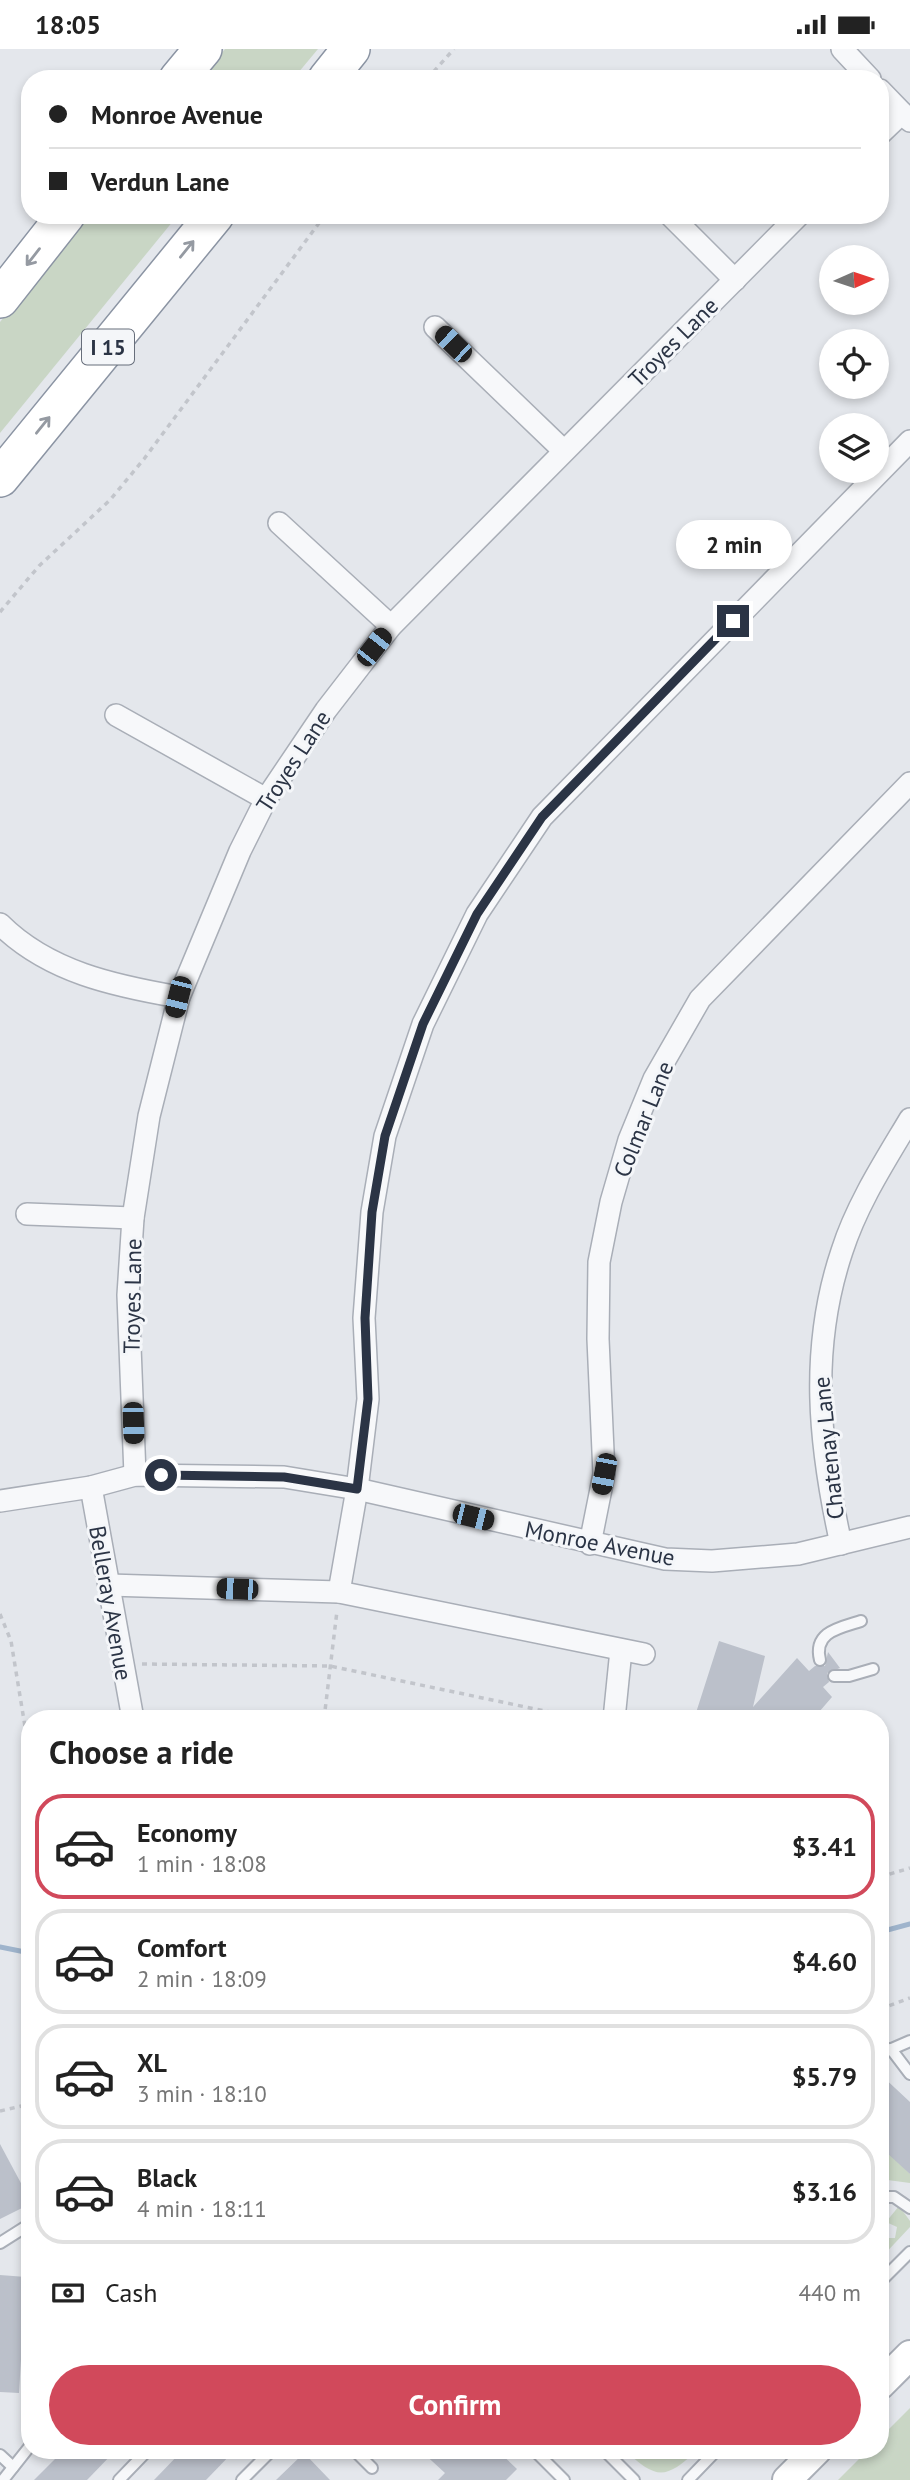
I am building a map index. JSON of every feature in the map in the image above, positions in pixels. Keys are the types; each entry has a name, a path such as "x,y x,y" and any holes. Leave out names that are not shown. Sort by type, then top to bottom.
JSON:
{"highway":[{"path":"186,70 203,49"},
{"path":"334,70 351,49"},
{"path":"0,299 59,224"},
{"name":"I 15","path":"0,478 208,224"}],"main road":[{"path":"889,2376 910,2355"},
{"path":"787,2480 808,2459"}],"street":[{"path":"842,49 862,70"},
{"path":"889,99 906,117 889,128"},
{"path":"679,224 735,279"},
{"name":"Troyes Lane","path":"135,1475 128,1295 133,1218 149,1116 178,997 240,851 266,799 326,710 391,626 790,224"},
{"path":"435,327 564,451"},
{"path":"339,1592 357,1489 368,1399 365,1318 372,1212 385,1136 423,1024 477,914 542,817 910,441"},
{"path":"279,523 391,626"},
{"path":"116,715 266,799"},
{"name":"Colmar Lane","path":"590,1545 604,1474 598,1339 599,1262 618,1177 649,1091 700,999 910,783"},
{"path":"0,924 50,961 110,985 178,997"},
{"name":"Chatenay Lane","path":"841,1544 827,1483 822,1431 819,1361 823,1321 842,1249 873,1181 910,1119"},
{"path":"27,1214 133,1218"},
{"name":"Monroe Avenue","path":"0,1501 91,1487 135,1475 284,1477 357,1489 590,1545 664,1559 712,1560 798,1554 910,1527"},
{"name":"Belleray Avenue","path":"91,1487 131,1710"},
{"path":"109,1585 339,1592 644,1654"},
{"path":"615,1710 621,1650"}],"lane":[{"path":"820,1661 818,1648 821,1639 836,1629 861,1621"},
{"path":"834,1676 849,1676 873,1668"},
{"path":"889,2051 910,2041"},
{"path":"889,2055 910,2074"},
{"path":"889,2197 894,2197 910,2208"},
{"path":"0,2243 21,2230"},
{"path":"889,2273 910,2252"},
{"path":"0,2455 13,2467"},
{"path":"3,2480 21,2457"},
{"path":"119,2480 139,2459"},
{"path":"242,2480 263,2459"},
{"path":"364,2459 372,2467"},
{"path":"543,2459 564,2480"},
{"path":"613,2459 634,2480"},
{"path":"688,2480 708,2459"}],"path":[{"path":"435,70 454,49"},
{"path":"0,612 39,566 110,500 144,459 319,224"},
{"path":"325,1710 339,1592"},
{"path":"0,1614 11,1641 22,1710"},
{"path":"122,1664 330,1666 540,1710"},
{"path":"889,1874 910,1868"},
{"path":"889,2006 910,1998"},
{"path":"0,2111 21,2106"}],"green space":[{"path":"225,49 318,49 300,70 208,70"},
{"path":"81,224 171,224 0,433 0,322"},
{"path":"889,2151 910,2174 910,2183 889,2180"},
{"path":"899,2206 910,2221 910,2227 889,2249 889,2238 895,2238 897,2227 889,2223 889,2218"},
{"path":"910,2408 910,2480 838,2480 859,2459 889,2459 889,2429"},
{"path":"635,2459 687,2459 677,2467 661,2473 645,2467"}],"building":[{"path":"719,1641 765,1656 753,1707 797,1658 809,1671 815,1666 825,1666 828,1652 840,1668 827,1673 829,1682 823,1687 832,1697 821,1710 697,1710"},
{"path":"889,2082 910,2102 910,2174 889,2155"},
{"path":"0,2144 21,2183 21,2208 0,2219"},
{"path":"0,2275 21,2277 19,2393 0,2392"},
{"path":"55,2459 107,2459 87,2480 34,2480"},
{"path":"174,2459 226,2459 206,2480 154,2480"},
{"path":"298,2459 310,2459 330,2480 276,2480"},
{"path":"430,2459 506,2459 517,2469 506,2480 438,2480 445,2473"}],"waterway":[{"path":"889,1930 910,1924"},
{"path":"0,1947 21,1951"}],"route":[{"path":"161,1475 284,1477 357,1489 368,1399 365,1318 372,1212 385,1136 423,1024 477,914 542,817 733,621"}]}
